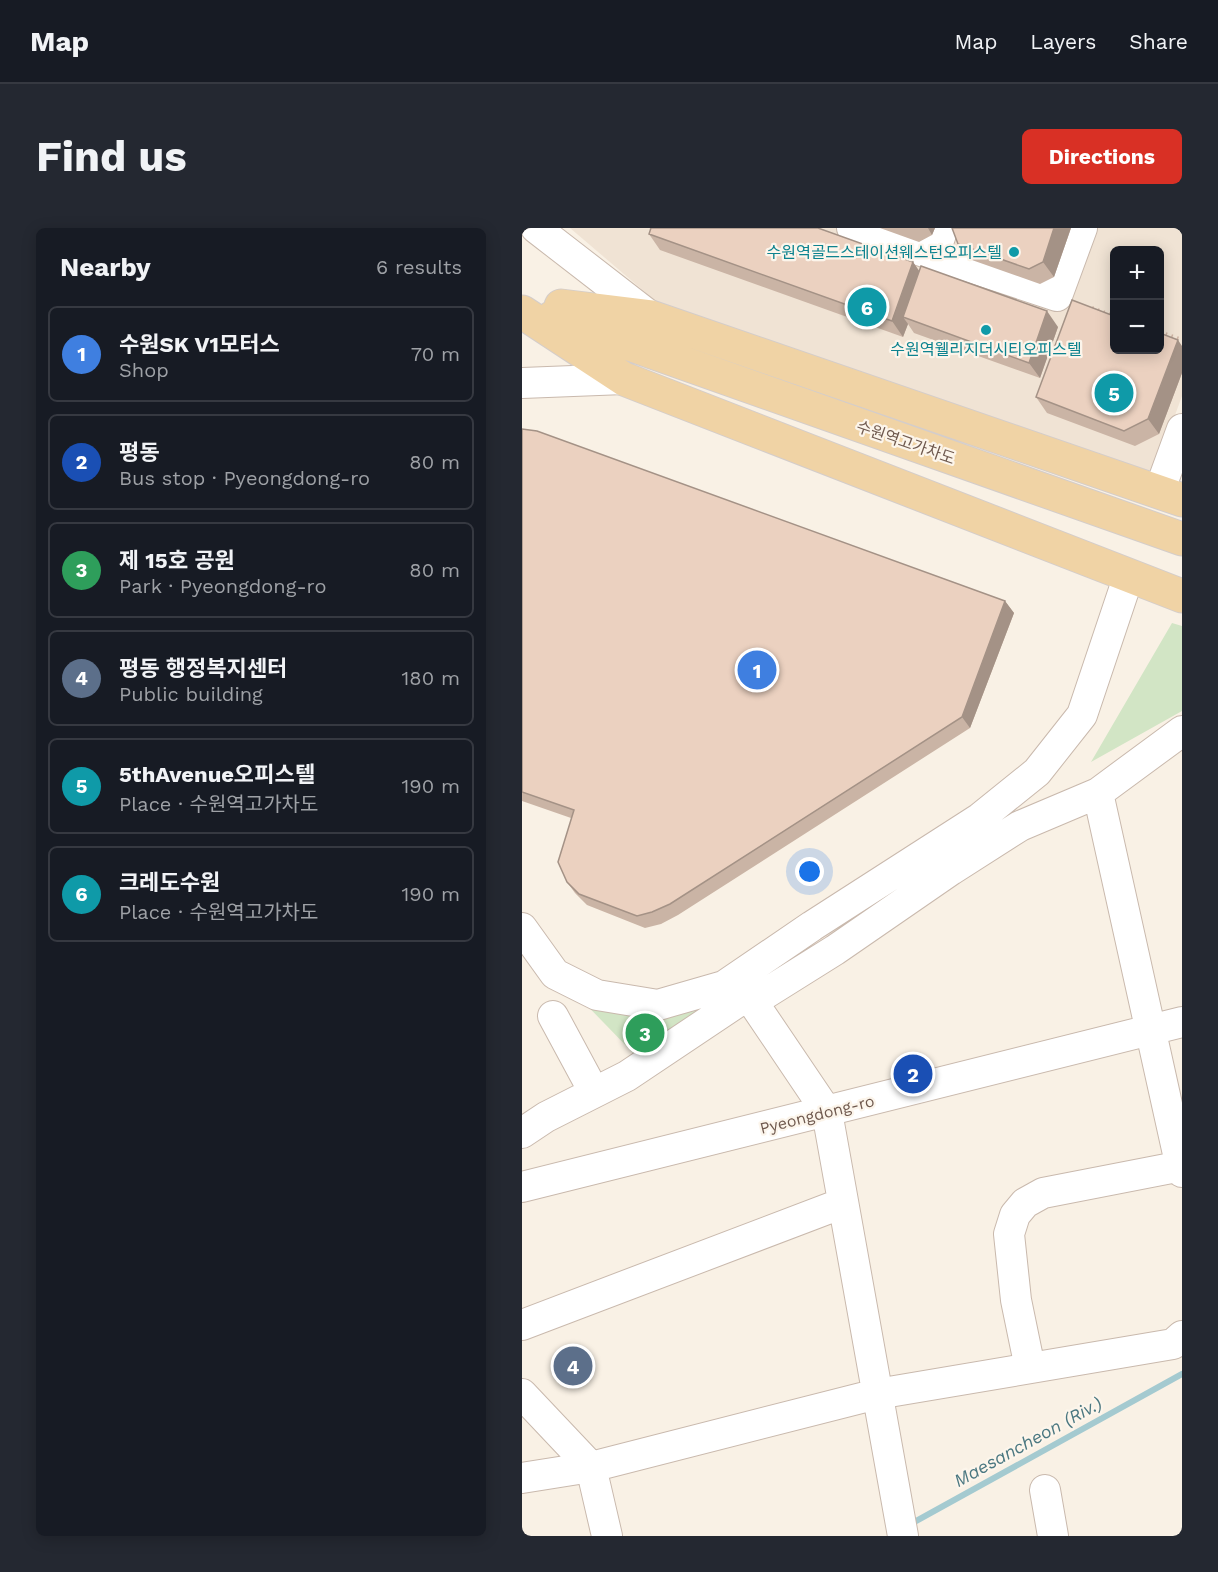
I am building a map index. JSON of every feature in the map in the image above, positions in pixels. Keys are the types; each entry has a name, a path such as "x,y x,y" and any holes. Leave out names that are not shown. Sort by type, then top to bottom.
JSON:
{"main road":[{"path":"522,304 651,317 1170,496"},
{"name":"수원역고가차도","path":"522,304 630,345 1182,539"},
{"path":"522,312 624,379 1182,596"}],"street":[{"path":"536,228 651,317"},
{"path":"852,228 939,242 1057,296 1082,228"},
{"path":"522,383 624,379"},
{"path":"1170,496 1182,429"},
{"path":"522,1133 546,1117 627,1076 746,991 812,926 980,818 1037,772 1082,715 1129,575"},
{"path":"522,928 555,974 597,995 658,1005 724,986 746,991 836,950 951,870 1020,826 1098,794 1182,731"},
{"path":"1030,1368 1016,1300 1009,1234 1015,1215 1025,1203 1043,1193 1182,1168 1098,794"},
{"path":"746,991 827,1112 901,1526"},
{"path":"553,1016 594,1092"},
{"name":"Pyeongdong-ro","path":"522,1187 1182,1022"},
{"path":"522,1325 843,1203"},
{"path":"522,1478 591,1467 877,1394 1173,1344 1182,1336"},
{"path":"522,1394 591,1467 607,1536"},
{"path":"1046,1490 1053,1536"}],"path":[{"path":"1057,296 1110,315"},
{"path":"1164,333 1182,340"}],"shaded area":[{"path":"570,228 1182,228 1182,396 1152,478 659,304"}],"green space":[{"path":"1172,623 1182,626 1182,711 1091,762"},
{"path":"573,991 736,1001 635,1055"}],"building":[{"path":"651,228 818,228 913,262 892,321 649,234"},
{"name":"수원역골드스테이션웨스턴오피스텔","path":"952,228 1054,228 1043,262 1029,269 958,244"},
{"name":"수원역웰리지더시티오피스텔","path":"921,266 1047,311 1029,363 903,317"},
{"path":"1072,300 1110,314 1110,354 1164,354 1164,335 1178,340 1148,419 1124,431 1036,397"},
{"path":"522,429 537,431 1005,601 962,717 670,904 637,916 579,894 567,882 558,862 574,810 522,792"}],"waterway":[{"name":"Maesancheon (Riv.)","path":"909,1525 1182,1374"}],"place":[{"name":"수원역골드스테이션웨스턴오피스텔","path":"1014,252"},
{"name":"크레도수원","path":"867,307"},
{"name":"수원역웰리지더시티오피스텔","path":"986,330"},
{"name":"5thAvenue오피스텔","path":"1114,393"},
{"name":"수원SK V1모터스","path":"757,670"},
{"name":"제 15호 공원","path":"645,1033"},
{"name":"평동","path":"913,1074"},
{"name":"평동 행정복지센터","path":"573,1366"}]}
